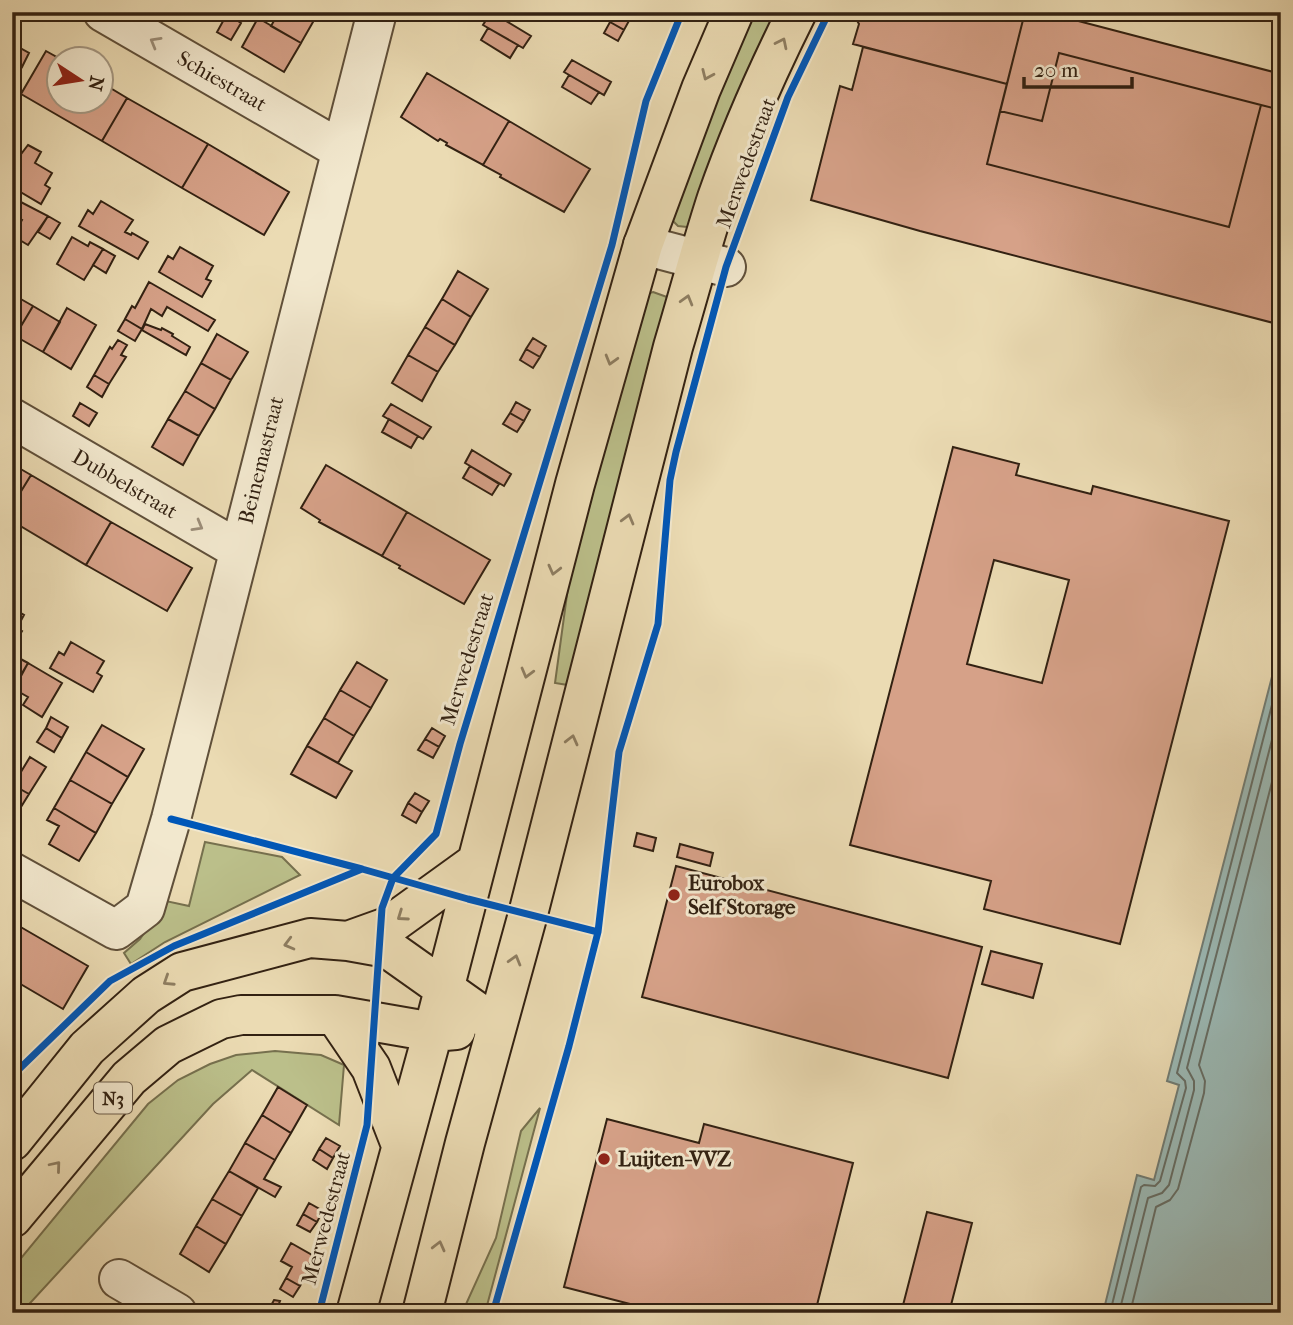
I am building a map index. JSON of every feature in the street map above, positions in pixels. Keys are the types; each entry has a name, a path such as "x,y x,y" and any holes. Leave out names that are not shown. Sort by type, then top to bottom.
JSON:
{"main road":[{"path":"356,1313 433,1032 575,484 643,245 683,134 734,12"},
{"name":"Merwedestraat","path":"422,1313 496,1026 528,914 673,347 712,264 723,184 769,68 797,12"},
{"path":"348,941 387,927 477,862"},
{"name":"N3","path":"12,1141 88,1048 146,995 182,972 310,938 387,948 444,987"},
{"path":"444,987 496,1026"},
{"name":"N3","path":"12,1218 130,1078 168,1045 221,1019 241,1015 335,1015 433,1032"},
{"path":"335,1015 371,1068 401,1145"},
{"path":"433,1032 496,1026"}],"street":[{"name":"Schiestraat","path":"103,12 341,150"},
{"name":"Beinemastraat","path":"12,872 116,930 145,908 171,819 377,12"},
{"path":"643,245 712,264"},
{"name":"Dubbelstraat","path":"12,418 239,550"},
{"path":"119,1279 177,1313"}],"green space":[{"path":"753,12 777,12 693,222 687,227 678,226 673,221 672,214 711,111"},
{"path":"653,292 667,297 668,305 568,685 555,683 569,580 647,294"},
{"path":"205,842 282,857 300,875 165,942 131,964 124,953 140,939 166,901 189,906"},
{"path":"275,1051 321,1055 344,1065 339,1125 252,1070 213,1104 21,1313 12,1313 12,1269 148,1104 178,1080 210,1064 236,1055"},
{"path":"540,1108 485,1313 462,1313 496,1238 521,1131"}],"water":[{"path":"1281,642 1281,1313 1103,1313 1137,1175 1154,1180 1179,1085 1167,1081"}],"building":[{"path":"279,12 313,12 317,15 301,43 271,26"},
{"path":"491,12 531,36 523,48 483,25"},
{"path":"616,12 630,19 624,30 610,22"},
{"path":"861,12 1025,12 1007,84 853,44 859,24 856,19"},
{"path":"1025,12 1044,12 1281,74 1281,110 1059,53 1042,121 1000,111"},
{"path":"227,14 241,23 231,40 217,32"},
{"path":"258,18 301,43 284,72 242,47"},
{"path":"610,22 624,30 618,41 604,33"},
{"path":"488,28 518,45 510,58 481,40"},
{"path":"13,44 29,53 22,67 12,61"},
{"path":"863,47 1007,84 987,164 1229,227 1261,105 1281,110 1281,325 811,200 840,86 852,90"},
{"path":"46,51 46,109 21,94"},
{"path":"1059,53 1261,105 1229,227 987,164 1000,111 1042,121"},
{"path":"572,60 611,82 604,95 564,72"},
{"path":"12,61 22,67 15,78 12,78"},
{"path":"427,73 509,121 483,165 401,117"},
{"path":"569,75 599,92 591,104 562,87"},
{"path":"116,91 127,98 102,141 59,116 116,116"},
{"path":"127,98 208,144 182,188 102,141"},
{"path":"509,121 590,169 564,212 483,165"},
{"path":"208,144 289,192 264,235 182,188"},
{"path":"28,145 41,152 35,163 52,173 45,185 50,188 41,204 12,187 12,166"},
{"path":"15,199 48,216 28,245 13,236 22,220 12,215 12,203"},
{"path":"101,201 133,220 125,232 148,242 138,259 79,226 88,210 93,214"},
{"path":"48,216 60,223 50,239 38,232"},
{"path":"72,237 88,246 90,242 103,249 84,280 57,264"},
{"path":"180,247 213,266 206,279 211,281 202,297 159,272 168,256 173,259"},
{"path":"103,249 115,256 106,273 93,265"},
{"path":"458,271 488,289 471,317 442,299"},
{"path":"149,282 215,320 208,331 167,307 162,316 151,309 142,329 125,319 132,306 135,308"},
{"path":"12,294 33,306 15,336 12,334"},
{"path":"442,299 471,317 455,345 425,327"},
{"path":"33,306 60,322 43,352 15,336"},
{"path":"67,308 96,325 71,369 43,352"},
{"path":"125,319 142,329 135,341 118,331"},
{"path":"145,324 173,334 172,336 190,347 186,355 142,330"},
{"path":"425,327 455,345 438,372 408,355"},
{"path":"217,334 248,352 231,380 201,363"},
{"path":"533,338 546,346 540,357 526,349"},
{"path":"118,340 127,345 121,355 126,357 109,384 94,375 110,347 112,349"},
{"path":"526,349 540,357 533,368 520,360"},
{"path":"408,355 438,372 422,401 392,383"},
{"path":"201,363 231,380 215,409 185,391"},
{"path":"94,375 109,384 102,397 87,387"},
{"path":"185,391 215,409 199,436 168,419"},
{"path":"516,402 530,410 524,421 510,413"},
{"path":"80,403 97,413 89,426 73,416"},
{"path":"391,404 431,427 423,439 383,416"},
{"path":"510,413 524,421 517,432 503,424"},
{"path":"168,419 199,436 183,465 152,447"},
{"path":"389,419 418,436 411,448 382,432"},
{"path":"953,447 1019,464 1016,475 1091,494 1093,486 1229,521 1120,944 984,909 991,881 850,845","holes":["994,560 1069,580 1042,683 967,664"]},
{"path":"472,450 511,474 504,486 465,463"},
{"path":"12,464 31,475 12,506"},
{"path":"326,465 407,512 382,556 319,522 320,520 301,508"},
{"path":"470,466 499,484 492,495 463,478"},
{"path":"31,475 111,522 86,565 12,521 12,506"},
{"path":"407,512 490,560 464,604 382,556"},
{"path":"111,522 192,568 167,611 86,565"},
{"path":"12,608 24,615 17,628 22,631 13,646"},
{"path":"71,642 104,661 97,673 102,676 93,692 50,668 59,652 64,655"},
{"path":"17,657 28,663 18,680 12,676 12,665"},
{"path":"357,662 387,680 371,708 340,690"},
{"path":"28,663 62,683 42,717 23,705 28,697 14,689"},
{"path":"340,690 371,708 354,736 324,718"},
{"path":"51,717 68,727 62,738 46,728"},
{"path":"324,718 354,736 338,763 307,746"},
{"path":"102,725 144,749 128,777 86,752"},
{"path":"46,728 62,738 54,752 37,742"},
{"path":"432,728 445,736 439,747 425,739"},
{"path":"425,739 439,747 433,758 418,750"},
{"path":"307,746 352,771 336,798 291,774"},
{"path":"86,752 128,777 112,804 70,780"},
{"path":"30,757 46,767 29,794 13,785"},
{"path":"70,780 112,804 96,833 54,808"},
{"path":"13,785 29,794 21,807 12,802"},
{"path":"415,793 429,801 422,812 408,803"},
{"path":"408,803 422,812 416,823 402,815"},
{"path":"54,808 96,833 79,861 49,844 59,826 47,820"},
{"path":"637,833 656,838 653,851 634,846"},
{"path":"680,844 713,853 710,866 677,857"},
{"path":"676,866 982,947 948,1078 642,997"},
{"path":"12,922 88,966 63,1009 12,979"},
{"path":"991,951 1042,964 1033,998 982,984"},
{"path":"278,1087 307,1105 291,1133 262,1115"},
{"path":"262,1115 291,1133 275,1160 245,1143"},
{"path":"607,1119 699,1143 704,1124 853,1163 815,1313 665,1313 564,1287"},
{"path":"326,1138 340,1146 333,1158 319,1149"},
{"path":"245,1143 275,1160 264,1179 281,1187 275,1197 229,1171"},
{"path":"319,1149 333,1158 327,1169 313,1160"},
{"path":"229,1171 258,1188 242,1216 212,1199"},
{"path":"212,1199 242,1216 226,1244 196,1226"},
{"path":"309,1203 323,1211 317,1222 303,1214"},
{"path":"927,1212 972,1223 949,1313 901,1313"},
{"path":"303,1214 317,1222 310,1232 297,1225"},
{"path":"196,1226 226,1244 209,1272 180,1254"},
{"path":"291,1243 312,1255 300,1286 286,1278 292,1267 281,1261"},
{"path":"286,1278 300,1286 293,1297 280,1289"},
{"path":"274,1300 280,1301 278,1306 291,1313 267,1313"}],"cycle path":[{"path":"319,1313 367,1125 382,908 393,878 436,834 460,744 612,245 646,101 682,12"},
{"path":"493,1313 569,1046 598,932 619,752 658,624 670,480 676,452 726,267 788,97 829,12"},
{"path":"171,819 362,869"},
{"path":"12,1076 110,981 174,946 362,869 598,932"}],"place":[{"name":"Eurobox Self Storage","path":"674,895"},
{"name":"Luijten-VVZ","path":"604,1159"}]}
